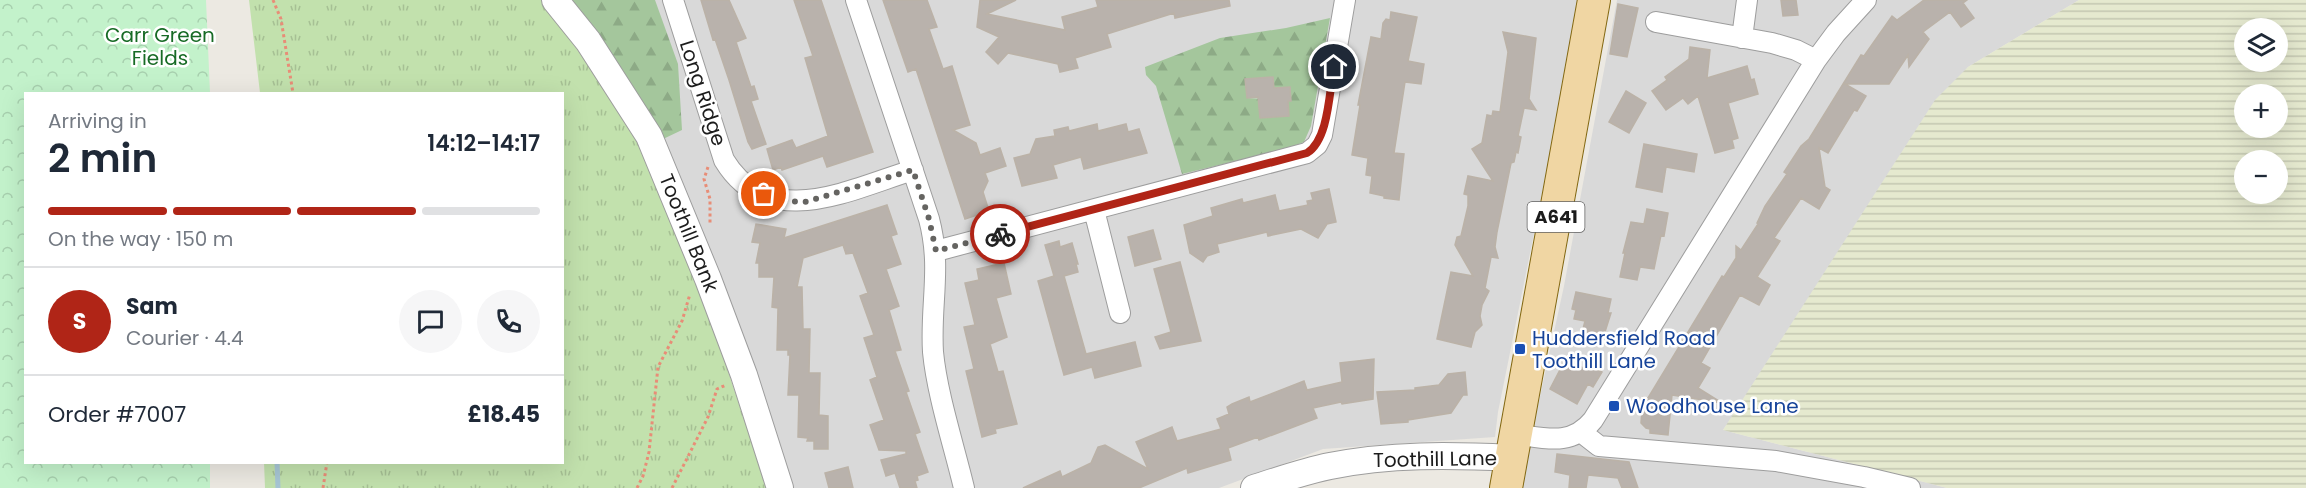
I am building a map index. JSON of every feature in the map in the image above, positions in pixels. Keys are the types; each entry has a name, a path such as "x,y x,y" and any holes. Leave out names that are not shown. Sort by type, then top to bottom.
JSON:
{"main road":[{"name":"A641","path":"1506,488 1594,0"}],"street":[{"name":"Toothill Bank","path":"555,0 588,41 649,136 708,279 744,375 780,488"},
{"name":"Long Ridge","path":"673,0 724,160 735,175 748,186 780,201 805,202 913,170"},
{"path":"856,0 929,219 936,251 933,354 964,488"},
{"path":"936,251 1307,153 1314,149 1322,135 1345,0"},
{"path":"1742,38 1747,0"},
{"path":"1513,446 1566,438 1581,432 1596,415 1816,60 1836,33 1866,0"},
{"path":"1656,22 1781,45 1816,60"},
{"path":"1094,210 1120,313"},
{"path":"1581,432 1599,446 1776,461 1910,488"},
{"name":"Toothill Lane","path":"1254,488 1328,466 1364,460 1513,446"}],"path":[{"path":"273,0 281,19 293,92"},
{"path":"711,234 710,199 705,175 715,158 719,144"},
{"path":"637,488 643,476 649,452 658,367 682,321 690,295 708,279"},
{"path":"672,488 708,417 717,389 744,375"},
{"path":"323,488 327,464"}],"shaded area":[{"path":"655,0 1584,0 1547,169 1498,412 1495,437 1323,449 1219,488 792,488 661,140"},
{"path":"1617,0 2079,0 1968,67 1723,430 1947,488 1520,488 1564,286"}],"green space":[{"name":"Carr Green Fields","path":"0,0 206,0 210,92 24,92 24,464 210,464 210,488 0,488"},
{"path":"249,0 542,0 643,142 704,299 767,488 265,488 264,464 564,464 564,92 260,92"},
{"path":"571,0 655,0 678,64 682,130 661,140"},
{"path":"2079,0 2306,0 2306,488 1947,488 1723,430 1935,100 1968,67"},
{"path":"1330,18 1311,126 1304,142 1286,149 1182,174 1156,86 1146,75 1145,67 1220,38 1286,28","holes":["1246,80 1274,88 1290,87 1291,100 1247,98"]}],"building":[{"path":"701,0 729,0 746,38 736,42 751,87 754,86 758,99 751,101 766,144 752,149 748,142"},
{"path":"794,0 821,0 873,152 827,167 823,156 782,170 781,167 773,170 767,149 792,140 796,148 828,136 805,58 813,56"},
{"path":"883,0 927,0 937,27 929,29 943,69 952,66 970,125 953,130 976,143 980,155 1000,148 1006,166 985,173 988,181 983,192 989,211 965,219 916,69 908,72"},
{"path":"980,0 1016,0 987,14 1065,30 1062,17 1098,7 1096,0 1229,0 1230,6 1175,18 1174,13 1107,34 1111,47 1075,58 1078,68 1060,72 1058,64 1008,53 998,64 986,52 999,37 977,27"},
{"path":"1781,0 1796,0 1798,15 1783,16"},
{"path":"1924,0 1967,0 1963,3 1974,18 1961,27 1950,12 1923,32 1929,39 1909,67 1908,55 1889,84 1845,84 1866,96 1857,111 1854,110 1828,153 1819,148 1825,187 1830,190 1819,209 1801,198 1774,238 1780,241 1757,277 1770,285 1759,305 1740,295 1701,363 1710,368 1698,388 1722,403 1672,395 1668,435 1650,433 1650,429 1641,423 1643,397 1648,398 1722,276 1724,277 1736,258 1736,246 1741,250 1758,224 1765,206 1787,174 1784,172 1801,146 1809,139 1861,55 1864,56 1892,16 1897,20"},
{"path":"1618,4 1638,8 1627,57 1610,54"},
{"path":"1391,12 1417,17 1408,61 1424,64 1421,84 1405,82 1394,153 1404,154 1399,200 1370,193 1372,176 1366,175 1368,158 1352,155 1360,105 1358,105 1371,37 1381,39 1383,23 1386,19 1390,20"},
{"path":"1503,32 1536,38 1529,99 1536,110 1524,108 1518,136 1521,137 1518,153 1516,152 1514,162 1511,163 1497,232 1495,247 1498,258 1491,257 1485,288 1489,291 1482,305 1480,316 1482,325 1475,332 1471,347 1437,339 1451,272 1473,276 1455,245 1457,237 1461,236 1468,206 1468,195 1464,194 1468,176 1493,181 1472,149 1482,143 1487,115 1492,116 1493,111 1500,112 1508,52"},
{"path":"1690,47 1710,50 1707,78 1747,66 1751,80 1754,79 1758,94 1728,103 1738,138 1732,140 1734,148 1715,153 1698,96 1688,104 1683,98 1666,110 1652,91 1667,80 1665,77 1689,59"},
{"path":"1273,77 1274,88 1290,87 1289,116 1260,118 1258,97 1247,98 1245,79"},
{"path":"1626,91 1646,103 1629,133 1609,122"},
{"path":"1097,124 1098,131 1126,124 1128,132 1139,129 1147,153 1084,169 1081,157 1053,165 1057,178 1022,186 1014,158 1030,154 1036,139 1055,136 1054,130 1068,127 1069,131"},
{"path":"1644,144 1697,154 1694,172 1666,167 1662,192 1636,187"},
{"path":"1329,189 1336,222 1327,224 1318,238 1301,229 1268,236 1267,232 1217,244 1219,252 1207,256 1203,262 1190,253 1184,225 1213,216 1211,208 1242,199 1243,203 1275,195 1279,211 1308,205 1307,201 1313,200 1311,193"},
{"path":"887,205 897,234 891,236 901,264 886,269 899,306 889,310 901,350 895,351 909,391 906,392 920,432 915,434 928,472 917,476 918,480 915,481 917,488 900,488 895,473 886,476 881,460 906,454 906,451 879,450 870,425 884,420 870,380 877,377 864,338 874,335 860,296 868,293 853,253 846,254 843,245 803,258 797,287 802,287 803,329 810,329 809,373 820,373 819,415 828,416 828,449 814,449 814,441 798,437 799,395 788,395 790,355 788,355 788,350 777,350 778,308 772,307 774,277 759,277 759,263 756,263 760,243 752,242 756,224 786,229 784,238"},
{"path":"1647,209 1668,213 1654,269 1640,267 1637,280 1620,277 1631,222 1644,224"},
{"path":"1153,230 1161,259 1135,266 1128,237"},
{"path":"1059,241 1060,247 1072,243 1078,264 1076,264 1078,272 1064,276 1086,354 1135,342 1141,366 1095,378 1092,367 1064,375 1038,281 1054,276 1045,245"},
{"path":"1180,262 1201,341 1160,349 1155,337 1171,332 1154,269"},
{"path":"1004,263 1011,294 996,298 1007,337 990,344 998,372 1003,371 1017,424 995,429 996,433 982,437 966,371 974,369 964,327 975,325 965,283 979,280 977,269"},
{"path":"1576,292 1611,299 1608,313 1611,313 1603,338 1582,333 1585,321 1574,319 1576,310 1572,309"},
{"path":"1374,359 1373,399 1313,408 1317,418 1259,440 1258,437 1228,448 1231,460 1188,473 1187,468 1139,488 1023,488 1060,471 1062,477 1091,463 1098,447 1105,445 1148,469 1136,442 1172,427 1177,441 1221,429 1217,419 1229,414 1227,407 1232,404 1249,397 1250,402 1304,381 1307,390 1342,382 1340,363"},
{"path":"1586,363 1602,372 1593,387 1588,384 1577,404 1550,389 1563,364 1574,370 1577,365 1583,368"},
{"path":"1465,372 1467,395 1463,395 1451,413 1408,420 1408,422 1381,424 1377,392 1415,390 1415,388 1439,385 1448,374"},
{"path":"1557,454 1629,462 1638,488 1622,488 1618,478 1588,475 1586,488 1569,488 1570,475 1555,472"},
{"path":"848,467 853,488 829,488 825,473"}],"waterway":[{"path":"277,464 278,488"}],"way so far":[{"path":"764,194 780,201 805,202 913,170 929,219 936,251 1000,234"}],"place":[{"name":"Huddersfield Road Toothill Lane","path":"1520,349"},
{"name":"Woodhouse Lane","path":"1614,406"}],"route":[{"path":"1000,234 1307,153 1314,149 1322,135 1334,67"}]}
